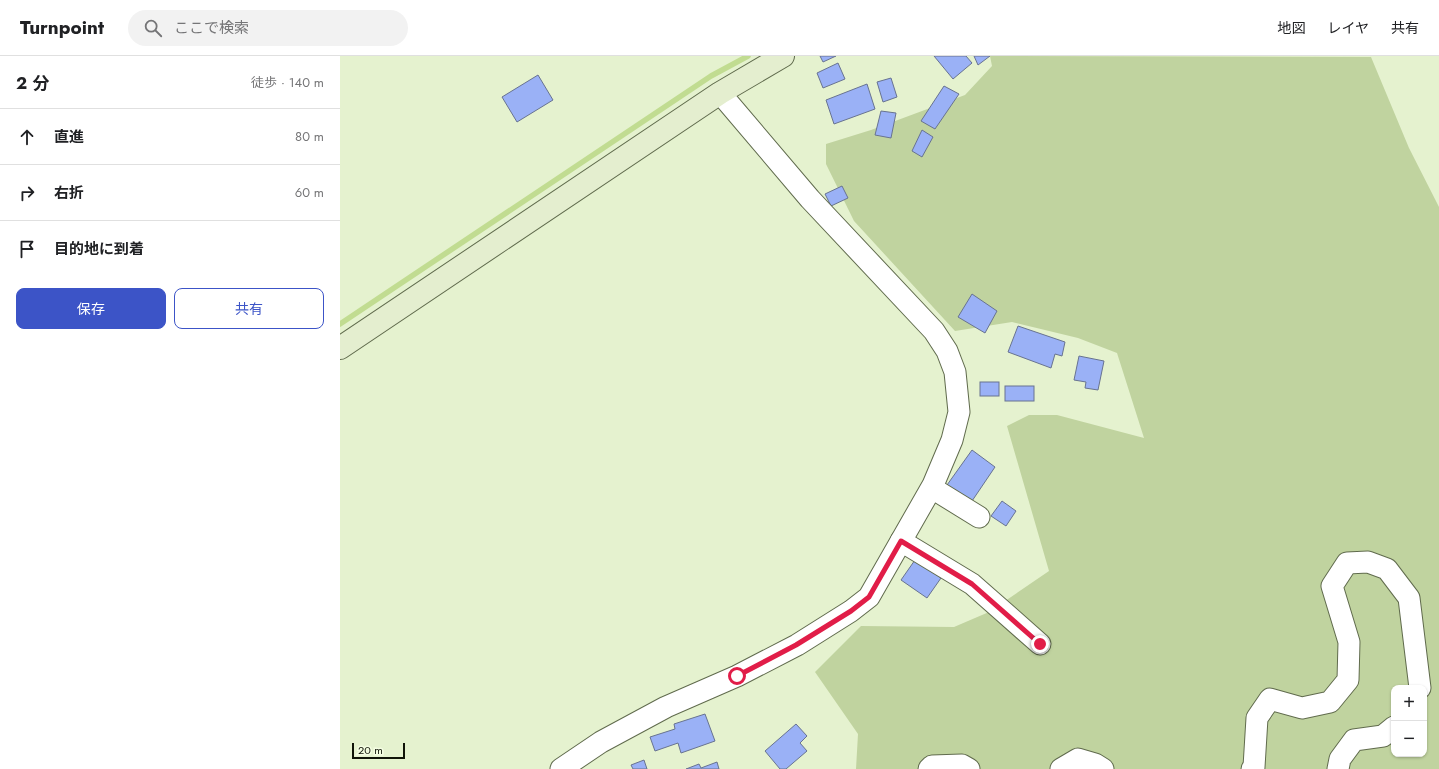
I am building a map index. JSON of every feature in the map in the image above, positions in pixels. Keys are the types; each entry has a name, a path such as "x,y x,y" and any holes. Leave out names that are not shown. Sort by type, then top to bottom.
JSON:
{"street":[{"path":"340,348 720,93 783,56"},
{"path":"561,769 601,742 666,707 737,676 790,648 851,611 869,597 932,488 952,440 958,412 955,372 947,351 934,331 810,199 720,93"},
{"path":"932,488 979,517"},
{"path":"901,541 972,584 1040,644"},
{"path":"1252,769 1254,767 1256,718 1270,699 1302,708 1330,702 1348,680 1349,642 1332,586 1347,562 1368,562 1387,569 1409,598 1420,685"},
{"path":"1338,769 1340,759 1354,740 1383,736 1391,729"},
{"path":"1061,769 1078,759 1095,764 1103,769"},
{"path":"929,769 932,766 962,765 969,769"}],"green space":[{"path":"990,56 1371,57 1409,148 1439,207 1439,769 856,769 858,734 815,672 861,626 954,627 989,612 1049,571 1007,426 1029,415 1057,415 1144,438 1117,353 1078,338 1012,322 955,331 854,221 826,164 826,144 871,130 965,95 992,66"}],"building":[{"path":"820,56 836,56 823,62"},
{"path":"934,56 966,56 972,63 953,79"},
{"path":"974,56 990,56 978,65"},
{"path":"838,63 845,79 823,88 817,73"},
{"path":"538,75 553,100 517,122 502,97"},
{"path":"891,78 897,97 883,102 877,82"},
{"path":"867,84 875,109 834,124 826,100"},
{"path":"944,86 959,94 935,129 921,121"},
{"path":"881,111 896,113 891,138 875,135"},
{"path":"922,130 933,137 922,157 912,151"},
{"path":"842,186 848,198 831,206 825,194"},
{"path":"972,294 997,311 985,333 958,317"},
{"path":"1018,326 1065,342 1062,356 1055,354 1051,368 1008,352"},
{"path":"1079,356 1104,361 1098,390 1085,388 1086,382 1074,380"},
{"path":"980,382 999,382 999,396 980,396"},
{"path":"1005,386 1034,386 1034,401 1005,401"},
{"path":"972,450 995,467 972,501 947,485"},
{"path":"1002,501 1016,511 1006,526 991,516"},
{"path":"915,560 941,578 927,598 901,580"},
{"path":"705,714 715,741 681,753 678,743 655,751 650,737 675,729 674,724"},
{"path":"796,724 807,736 800,743 807,751 786,769 780,769 765,751"},
{"path":"644,760 647,769 633,769 631,765"},
{"path":"717,762 719,769 686,769 699,764 701,768"}],"waterway":[{"path":"340,324 711,76 748,56"}],"route":[{"path":"737,676 796,645 851,611 869,597 901,541 972,584 1040,644"}]}
